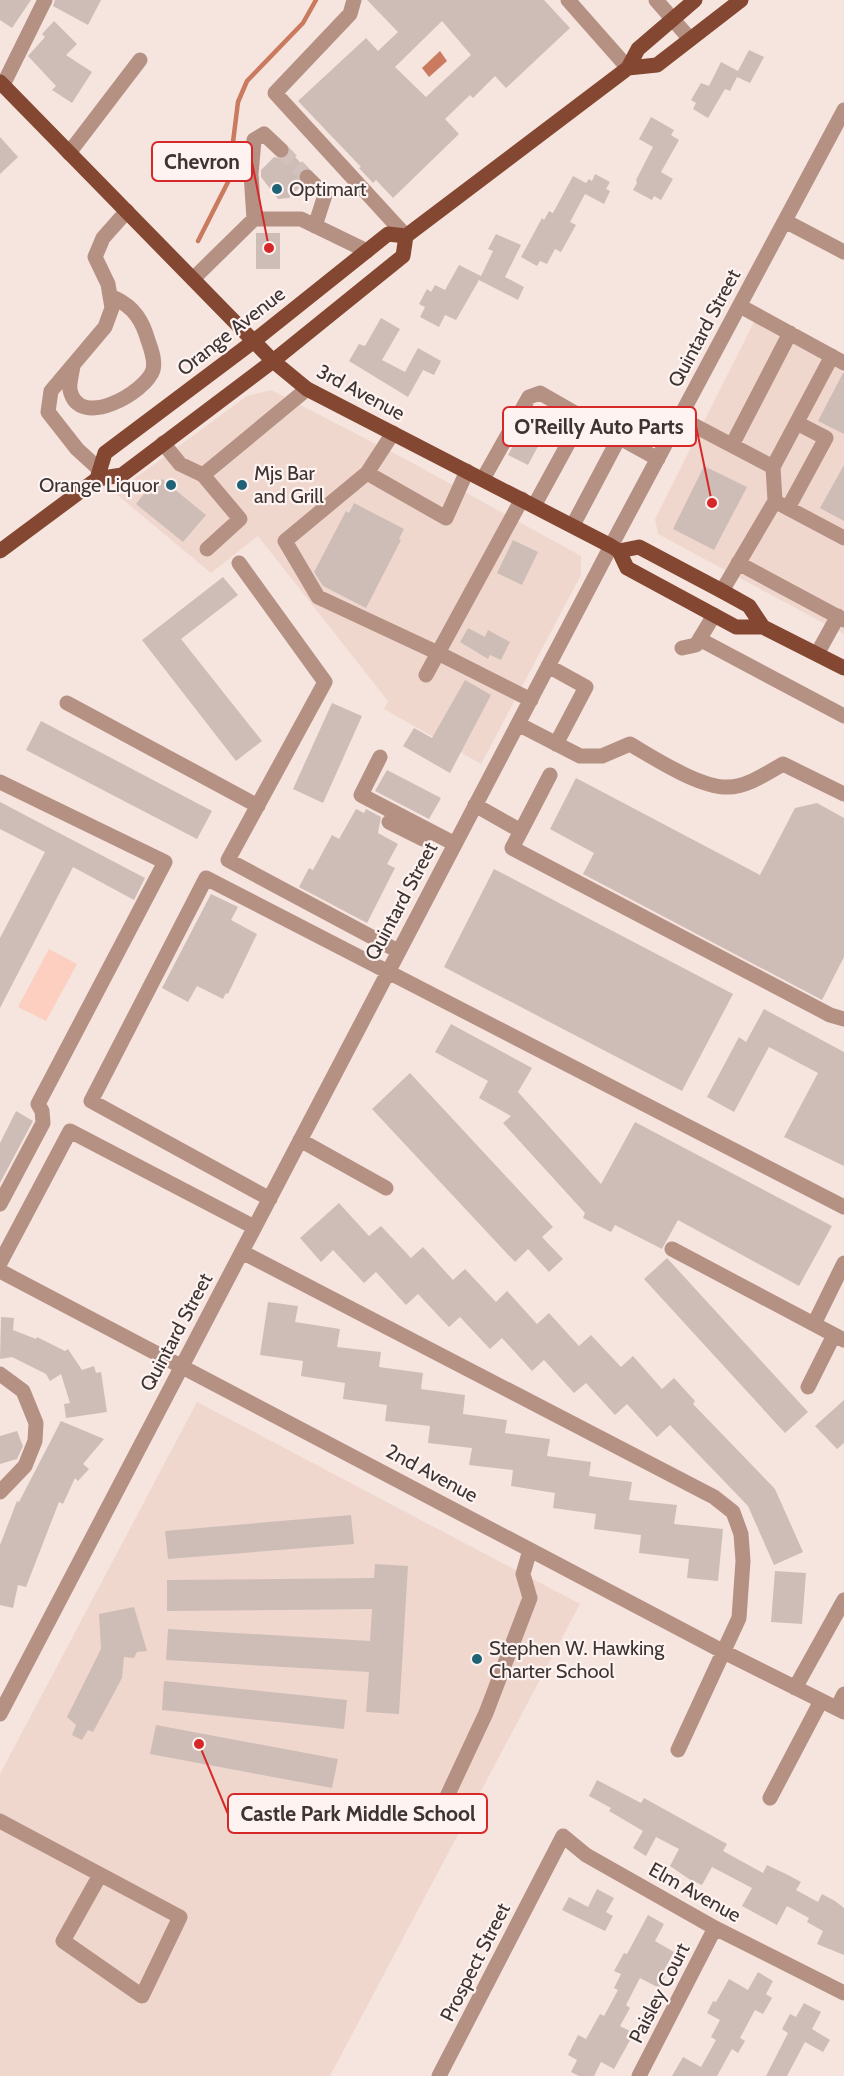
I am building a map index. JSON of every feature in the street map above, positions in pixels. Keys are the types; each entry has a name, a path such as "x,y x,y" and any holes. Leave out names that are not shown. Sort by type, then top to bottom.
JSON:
{"main road":[{"name":"Orange Avenue","path":"0,551 99,474 105,453 254,341 388,234 406,236 628,68 638,49 695,0"},
{"path":"628,68 657,65 741,0"},
{"name":"3rd Avenue","path":"2,83 273,361 307,389 615,548 639,548 722,591 749,606 763,627"},
{"name":"Orange Avenue","path":"99,474 122,475 273,361 403,256 406,236"},
{"name":"3rd Avenue","path":"615,548 627,568 735,627 763,627 844,668"}],"street":[{"path":"2,83 45,0"},
{"path":"354,0 350,14 275,93 406,236"},
{"path":"568,0 628,68"},
{"path":"656,0 690,39"},
{"path":"69,153 140,60"},
{"name":"Quintard Street","path":"0,1714 387,971 548,666 615,548 658,459 844,110"},
{"path":"254,219 251,174 254,140 264,134 281,150"},
{"path":"307,177 325,195 315,226"},
{"path":"99,474 48,412 51,391 105,327 112,308 108,284 95,257 103,238 126,211"},
{"path":"193,279 254,219 301,219 367,251"},
{"path":"785,221 844,252"},
{"path":"72,366 70,390 77,403 90,410 104,408 137,388 152,372 154,358 143,325 129,303 110,296"},
{"path":"740,306 838,359 797,423 774,467 781,505"},
{"path":"732,446 790,333"},
{"path":"203,475 307,389"},
{"path":"483,479 529,398 540,393 658,459"},
{"path":"680,418 774,467"},
{"path":"426,675 528,502 575,431 589,421"},
{"path":"722,591 738,563 826,438 797,423"},
{"path":"393,433 367,473 285,541 318,597 438,653 531,700"},
{"path":"573,525 619,438"},
{"path":"164,443 180,464 203,475 240,519 207,549"},
{"path":"367,473 446,518 467,471"},
{"path":"781,505 844,538"},
{"path":"239,563 325,682 228,860 398,951"},
{"path":"738,563 841,618 817,654"},
{"path":"682,648 690,647 700,640 714,615"},
{"path":"700,640 844,716"},
{"path":"548,666 586,687 556,744"},
{"path":"67,703 258,806"},
{"path":"518,724 580,756 602,756 630,744 708,783 728,787 756,779 783,764 844,794"},
{"path":"380,757 361,795 452,849"},
{"path":"550,775 512,848 830,1015 844,1019"},
{"path":"0,782 165,862 38,1104 42,1111 43,1123 0,1204"},
{"path":"475,805 521,831"},
{"path":"389,822 452,849"},
{"path":"270,1199 91,1101 206,878 844,1207"},
{"path":"0,1263 70,1131 254,1227"},
{"path":"300,1140 386,1188"},
{"path":"672,1249 839,1338 808,1387"},
{"path":"242,1252 714,1497 733,1512 741,1534 743,1561 739,1618 678,1750"},
{"path":"814,1324 844,1263"},
{"name":"2nd Avenue","path":"0,1271 183,1365 724,1652 821,1701 842,1705"},
{"path":"0,1374 23,1390 36,1423 35,1441 25,1466 0,1492"},
{"path":"443,1805 486,1713 530,1598 523,1574 530,1550"},
{"path":"795,1688 844,1600"},
{"path":"770,1798 821,1701"},
{"path":"0,1821 180,1917 142,1996 63,1941 100,1875"},
{"name":"Elm Avenue","path":"547,1868 563,1836 586,1855 715,1928 844,1992"},
{"name":"Prospect Street","path":"439,2076 547,1868"},
{"name":"Paisley Court","path":"639,2076 715,1928"}],"shaded area":[{"path":"440,51 447,61 429,77 422,68"},
{"path":"760,310 844,354 844,634 658,534 655,519"},
{"path":"271,390 407,460 581,556 581,575 481,764 384,709 388,701 258,536 211,573 115,493 247,396"},
{"path":"49,949 77,964 46,1021 18,1007"},
{"path":"197,1402 580,1604 330,2076 0,2076 0,1774"}],"building":[{"path":"0,0 31,0 12,28 0,20"},
{"path":"55,0 101,0 88,25 53,6"},
{"path":"367,0 544,0 570,28 506,88 495,76 473,98 470,95 445,119 459,134 393,198 376,180 373,183 359,168 361,167 298,101 366,38 378,51 398,32","holes":["442,21 471,55 426,97 395,67"]},
{"path":"54,21 77,44 66,55 92,72 72,103 52,90 56,86 28,56 45,37 42,34"},
{"path":"749,50 764,57 750,83 737,77 730,91 725,89 708,118 693,109 696,103 691,100 701,83 709,86 721,62 738,71"},
{"path":"651,117 674,130 671,135 679,140 661,172 673,179 661,200 654,196 652,200 633,190 653,147 639,139"},
{"path":"0,137 18,157 0,174"},
{"path":"290,152 306,168 298,174 300,187 289,198 278,199 261,177 261,170 274,157 283,159"},
{"path":"595,174 610,182 606,189 610,191 604,204 585,194 570,222 576,225 561,252 555,249 547,264 540,261 537,266 521,257 542,218 544,220 549,211 553,213 573,176 586,183 589,179 592,181"},
{"path":"256,233 280,233 280,269 256,269"},
{"path":"496,234 521,245 505,277 524,287 518,300 479,280 456,320 445,315 439,327 420,317 425,307 419,304 427,289 431,292 435,285 445,290 459,265 481,276 493,251 488,249"},
{"path":"381,318 400,329 382,360 405,372 418,348 441,361 434,375 423,370 408,397 349,361 359,344 365,346"},
{"path":"844,373 844,434 818,421"},
{"path":"532,412 551,422 528,465 508,455"},
{"path":"844,465 844,521 820,508"},
{"path":"704,466 747,487 714,550 673,529"},
{"path":"162,479 206,515 183,542 136,504 147,490 151,493"},
{"path":"354,503 404,529 399,539 401,540 366,608 323,586 314,572 346,511 349,513"},
{"path":"513,540 538,552 522,585 497,573"},
{"path":"223,577 238,595 181,639 262,741 236,761 142,640"},
{"path":"468,628 485,637 488,630 510,642 501,660 490,655 488,659 460,642"},
{"path":"465,680 491,695 450,773 403,746 414,728 432,738"},
{"path":"332,703 362,716 323,803 293,789"},
{"path":"41,721 212,811 197,839 26,750"},
{"path":"387,770 441,798 429,819 375,791"},
{"path":"576,778 760,875 795,808 817,803 844,818 844,957 822,1000 583,874 594,853 550,829"},
{"path":"0,802 145,878 134,900 73,867 0,1008 0,938 45,852 0,829"},
{"path":"356,809 364,813 366,809 381,817 378,833 398,844 387,864 395,868 367,923 299,887 309,868 313,870 332,835 339,839"},
{"path":"494,869 733,994 682,1091 444,967"},
{"path":"211,894 238,907 231,920 257,934 228,994 226,993 223,999 197,986 188,1002 162,988"},
{"path":"764,1009 844,1052 844,1166 784,1137 818,1073 769,1047 734,1112 707,1097 739,1037 746,1042"},
{"path":"451,1024 532,1068 518,1092 601,1184 635,1122 832,1226 799,1286 678,1220 662,1249 615,1225 611,1232 583,1218 585,1213 503,1123 511,1116 479,1098 488,1081 435,1052"},
{"path":"410,1073 553,1227 542,1237 563,1259 549,1272 528,1249 515,1262 372,1109"},
{"path":"16,1111 33,1121 0,1183 0,1143"},
{"path":"339,1203 369,1236 381,1226 411,1258 423,1247 453,1280 465,1269 496,1302 507,1291 537,1324 549,1313 579,1346 591,1335 621,1367 633,1356 662,1389 674,1378 695,1401 693,1404 775,1489 803,1552 774,1565 748,1506 670,1425 657,1437 627,1404 615,1415 586,1383 574,1393 544,1360 532,1371 502,1338 490,1349 460,1317 449,1327 418,1294 406,1305 376,1272 364,1283 333,1250 321,1262 300,1238"},
{"path":"667,1258 808,1412 785,1433 644,1279"},
{"path":"268,1302 298,1306 295,1322 340,1329 337,1347 381,1352 379,1367 423,1373 421,1389 465,1395 463,1414 507,1420 505,1433 550,1439 547,1456 591,1462 589,1476 632,1482 629,1500 677,1505 674,1524 723,1529 718,1581 687,1578 689,1559 639,1553 641,1535 594,1529 596,1514 553,1508 555,1493 511,1486 513,1470 469,1465 472,1448 428,1443 430,1426 385,1421 387,1405 343,1399 345,1383 301,1376 303,1361 260,1355"},
{"path":"1,1317 14,1318 13,1330 36,1339 37,1337 65,1351 68,1349 82,1370 94,1366 96,1373 101,1372 107,1412 66,1418 64,1404 70,1403 61,1374 50,1381 46,1374 12,1357 0,1359"},
{"path":"844,1400 844,1443 837,1449 815,1426"},
{"path":"61,1421 104,1439 83,1464 89,1469 78,1481 75,1478 63,1504 59,1502 26,1587 18,1585 13,1608 0,1605 0,1545 17,1501 19,1502"},
{"path":"17,1431 23,1446 17,1459 0,1464 0,1436"},
{"path":"351,1515 354,1544 168,1559 165,1531"},
{"path":"375,1564 408,1566 399,1714 366,1712 369,1672 166,1660 168,1629 370,1641 372,1609 167,1611 167,1580 374,1578"},
{"path":"775,1571 806,1573 802,1624 771,1622"},
{"path":"134,1607 147,1651 137,1652 134,1658 124,1657 122,1678 93,1732 88,1730 82,1740 72,1735 76,1725 67,1717 101,1649 99,1614"},
{"path":"164,1681 347,1700 344,1729 162,1710"},
{"path":"156,1725 338,1759 332,1788 150,1754"},
{"path":"597,1780 641,1803 644,1798 727,1844 723,1851 763,1873 767,1865 801,1882 796,1890 818,1902 822,1894 835,1901 844,1908 844,1955 817,1944 823,1931 807,1922 809,1918 787,1906 777,1925 742,1906 752,1888 712,1867 702,1885 689,1879 670,1866 679,1849 656,1837 646,1856 633,1848 643,1831 609,1811 611,1808 589,1796"},
{"path":"597,1889 614,1898 606,1912 613,1916 605,1931 562,1910 569,1897 588,1907"},
{"path":"648,1915 664,1924 655,1941 674,1952 663,1972 666,1974 659,1988 640,1978 626,2005 630,2008 620,2026 634,2033 614,2069 601,2062 594,2076 579,2076 571,2072 577,2060 568,2055 578,2035 586,2039 600,2014 604,2016 618,1990 614,1988 621,1974 614,1971 624,1953 627,1954"},
{"path":"758,1972 773,1981 766,1994 772,1998 763,2014 755,2010 740,2038 745,2041 738,2053 732,2049 717,2076 672,2076 683,2057 701,2067 716,2040 711,2037 720,2020 707,2013 729,1979 748,1990"},
{"path":"804,2003 821,2012 812,2029 830,2040 823,2052 805,2042 787,2076 766,2076 788,2033 782,2029 790,2014 796,2017"}],"waterway":[{"path":"198,241 228,182 238,102 247,81 303,23 316,0"}],"tunnel":[{"path":"281,150 307,177"}],"place":[{"name":"Optimart","path":"277,189"},
{"name":"Chevron","path":"269,248"},
{"name":"Orange Liquor","path":"171,485"},
{"name":"Mjs Bar and Grill","path":"242,485"},
{"name":"O'Reilly Auto Parts","path":"712,503"},
{"name":"Stephen W. Hawking Charter School","path":"477,1659"},
{"name":"Castle Park Middle School","path":"199,1744"}]}
